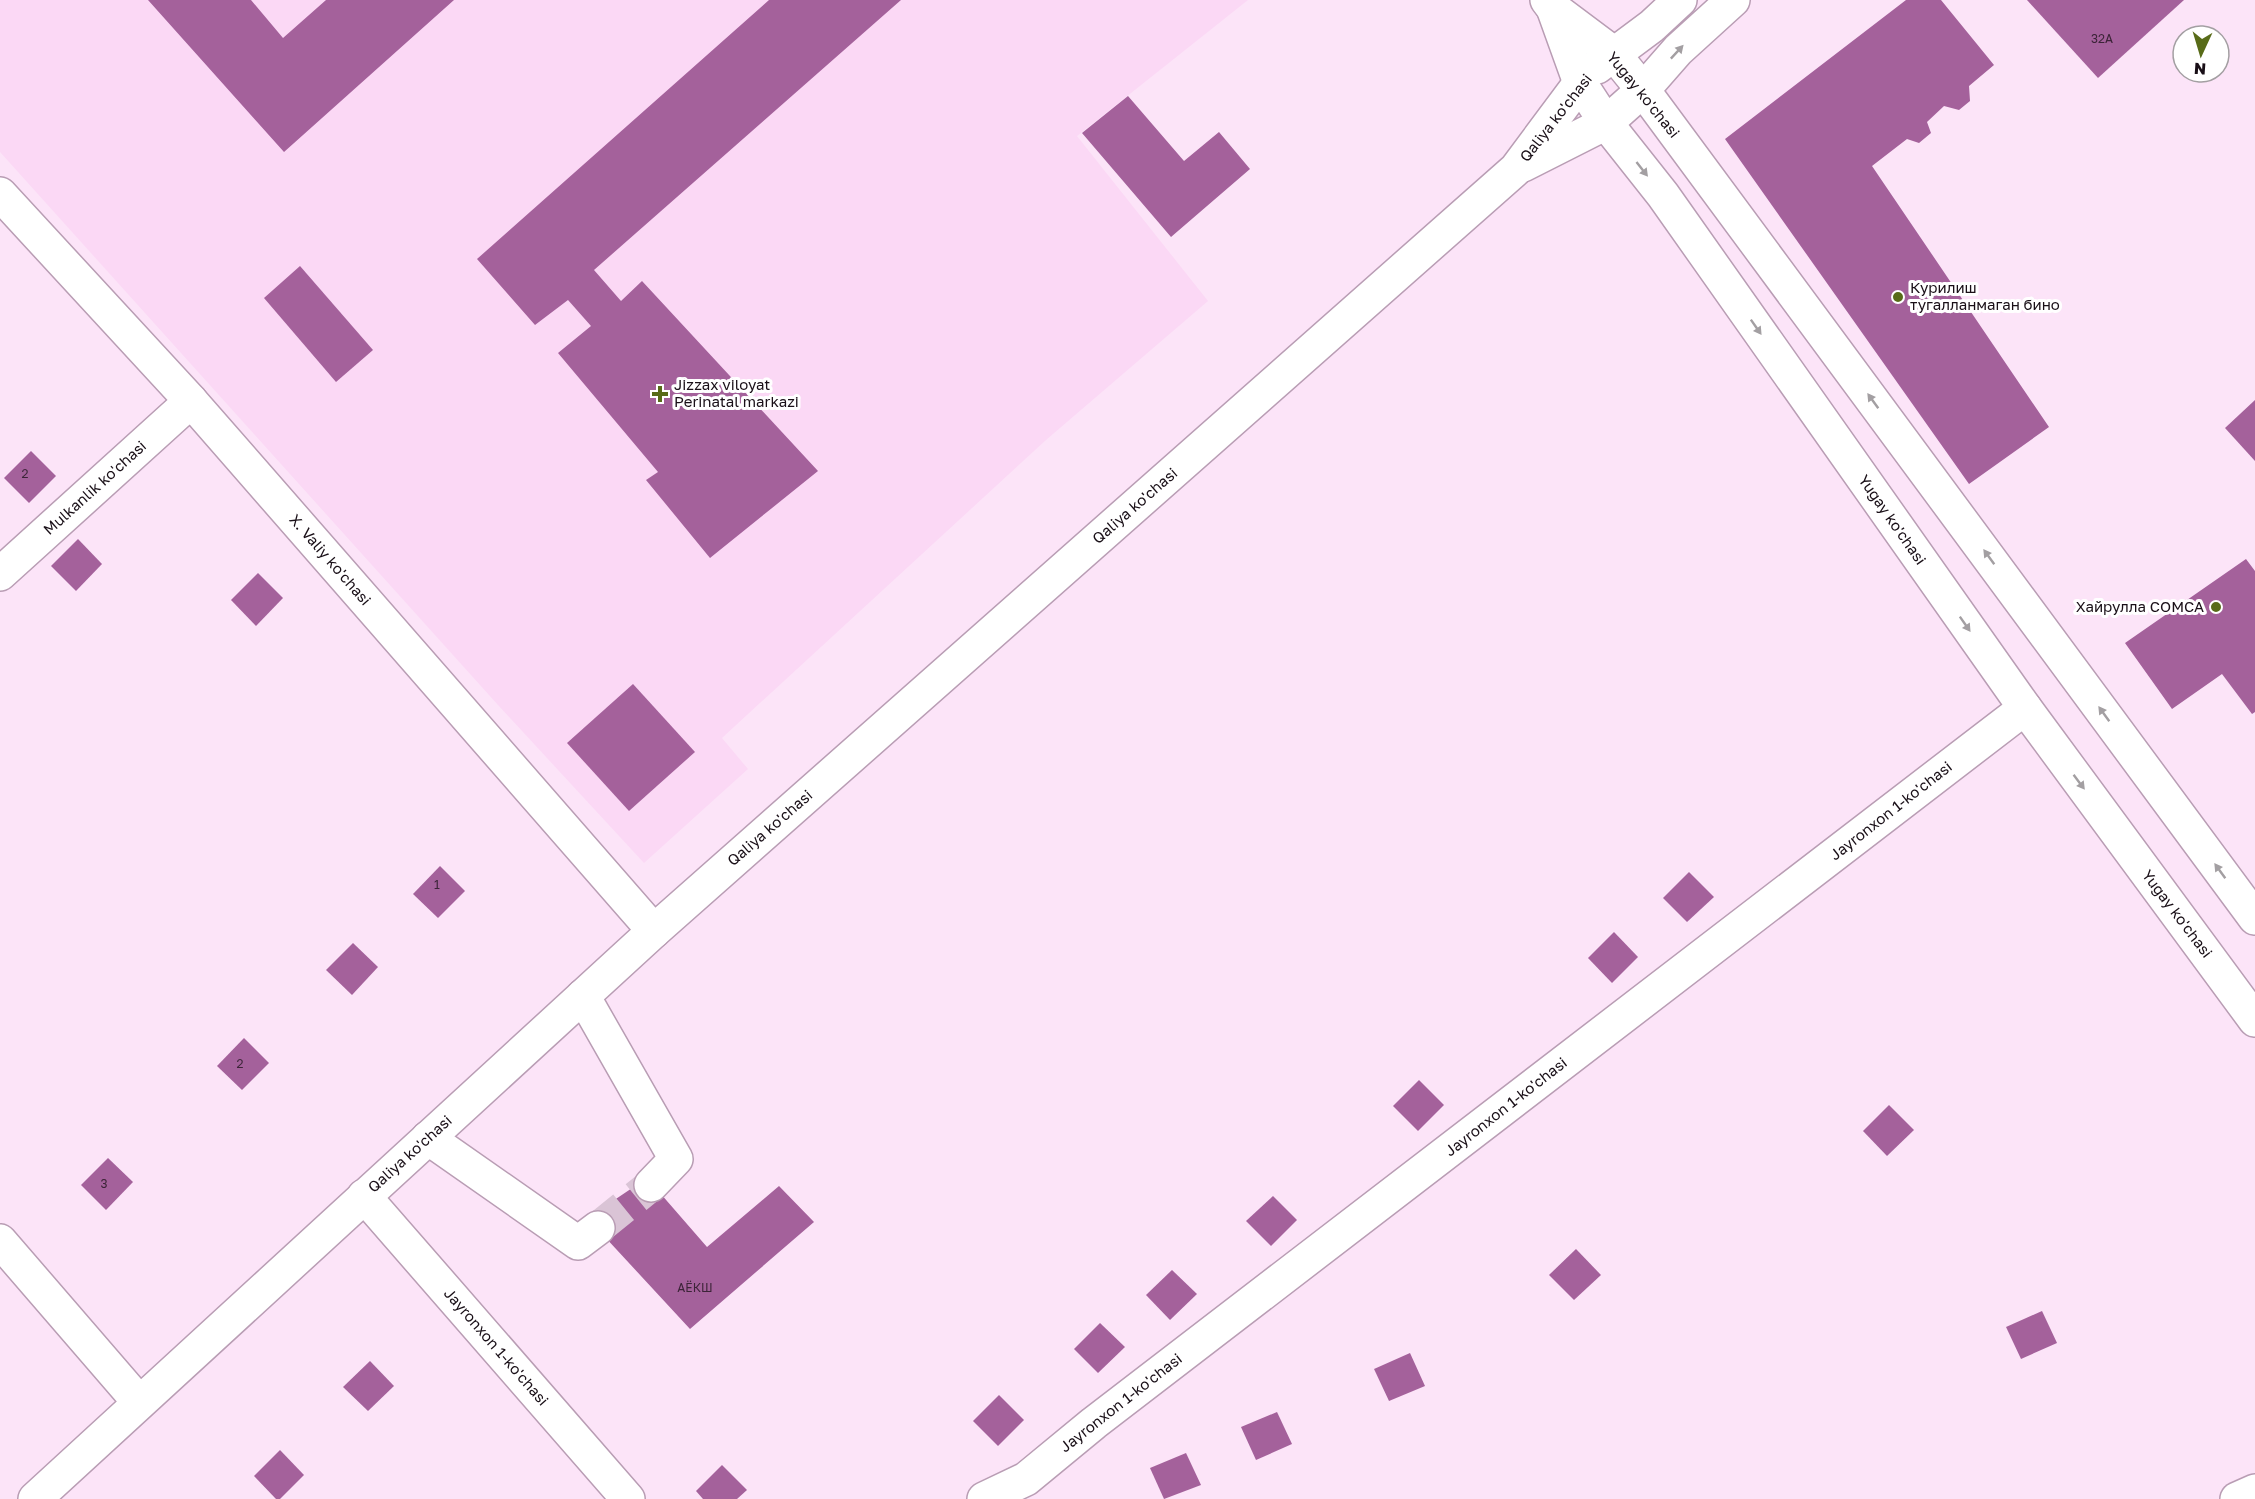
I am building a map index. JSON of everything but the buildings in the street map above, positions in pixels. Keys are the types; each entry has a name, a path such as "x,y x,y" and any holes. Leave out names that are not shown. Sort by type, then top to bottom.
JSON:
{"street":[{"name":"Qaliya ko'chasi","path":"35,1499 654,931 1516,169 1580,83 1613,53 1652,26 1680,0"},
{"name":"Qaliya ko'chasi","path":"1516,169 1606,123 1643,90 1678,50 1733,0"},
{"name":"Yugay ko'chasi","path":"1550,4 1613,53 1643,90 2255,918"},
{"name":"Yugay ko'chasi","path":"1550,4 1580,83 1606,123 1663,195 2025,708 2255,1020"},
{"name":"X. Valiy ko'chasi","path":"0,194 191,401 654,931"},
{"name":"Mulkanlik ko'chasi","path":"0,574 191,401"},
{"name":"Jayronxon 1-ko'chasi","path":"984,1499 1026,1479 1094,1423 2025,708"},
{"path":"583,996 676,1159 651,1185"},
{"path":"428,1138 578,1243 598,1228"},
{"name":"Jayronxon 1-ko'chasi","path":"364,1196 628,1499"},
{"path":"0,1241 139,1402"},
{"path":"2237,1499 2255,1491"}],"shaded area":[{"name":"Jizzax viloyat Perinatal markazi","path":"0,0 1248,0 1077,136 1208,301 1046,440 722,738 748,769 644,863 498,705 0,152"}],"tunnel":[{"path":"598,1228 651,1185"}],"place":[{"name":"Курилиш тугалланмаган бино","path":"1898,297"},
{"name":"Jizzax viloyat Perinatal markazi","path":"660,394"},
{"name":"Хайрулла СОМСА","path":"2216,607"}]}
